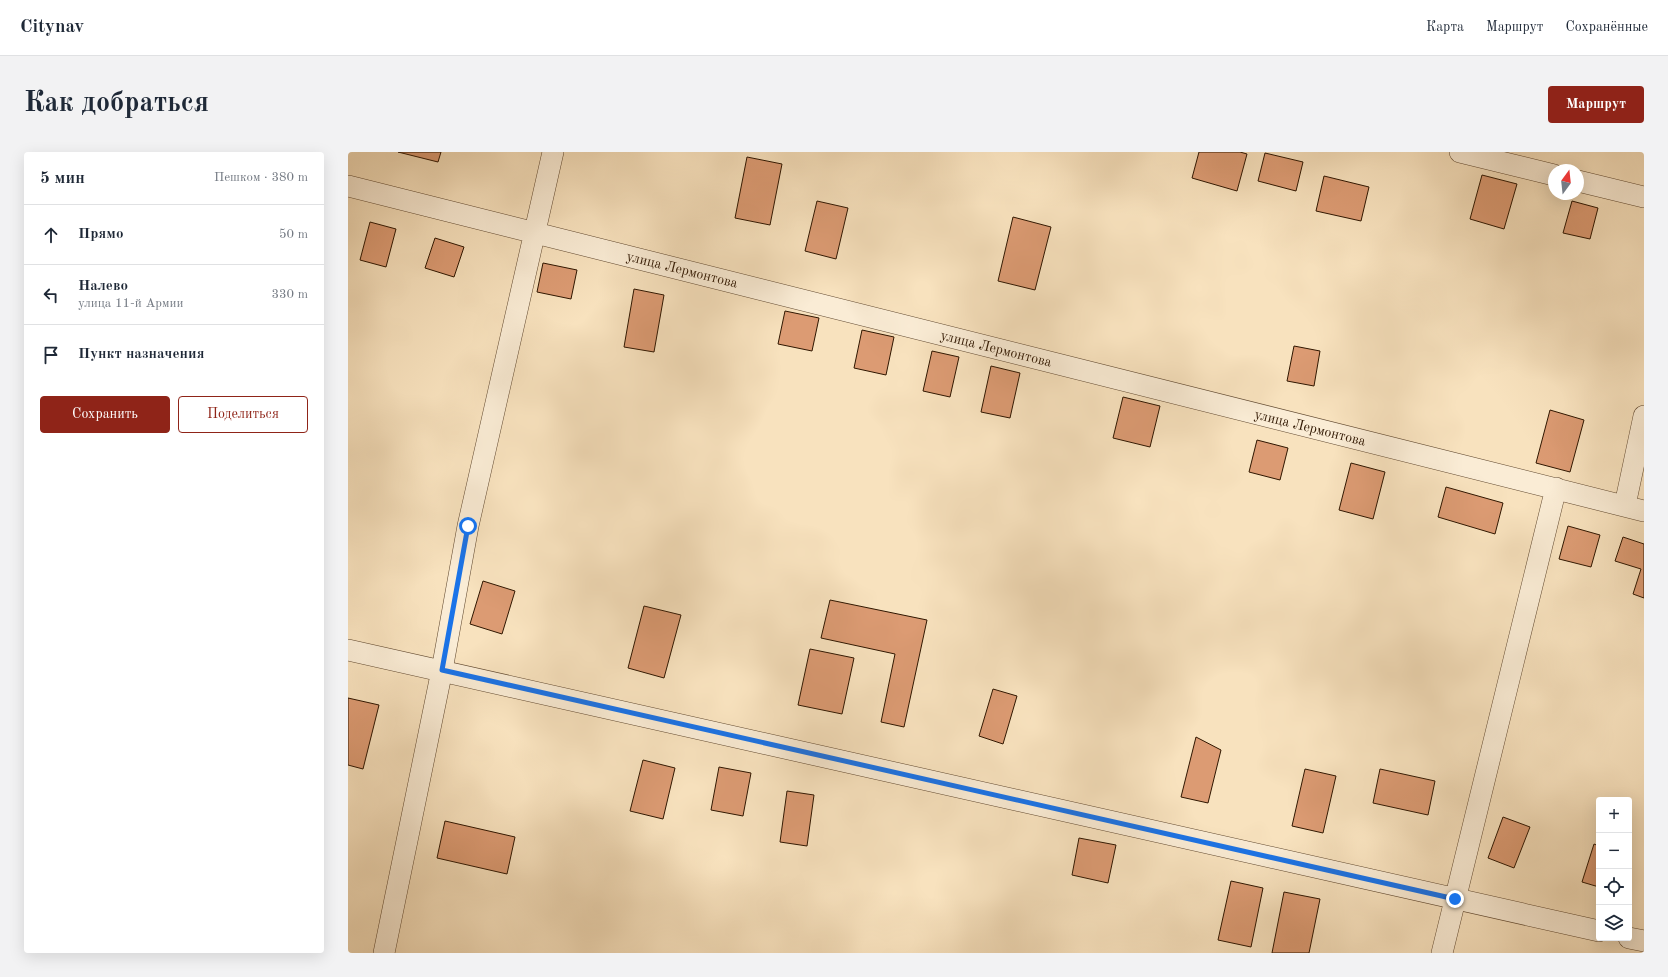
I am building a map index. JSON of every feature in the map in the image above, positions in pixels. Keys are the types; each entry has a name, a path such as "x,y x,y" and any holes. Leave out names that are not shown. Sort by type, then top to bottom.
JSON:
{"street":[{"path":"384,953 442,670 468,526 553,152"},
{"path":"1460,152 1548,174"},
{"path":"1584,182 1644,197"},
{"name":"улица Лермонтова","path":"348,186 1634,508"},
{"path":"1634,508 1644,416"},
{"path":"1442,953 1556,488"},
{"path":"348,650 1596,930"},
{"path":"1632,939 1644,942"}],"building":[{"path":"398,152 441,152 438,162"},
{"path":"1199,152 1240,152 1247,154 1237,191 1192,178"},
{"path":"1265,153 1303,162 1296,191 1258,181"},
{"path":"747,157 782,164 770,225 735,218"},
{"path":"1482,175 1517,184 1504,229 1470,219"},
{"path":"1324,176 1369,187 1361,221 1316,211"},
{"path":"817,201 848,208 836,259 805,251"},
{"path":"1572,201 1598,208 1590,239 1563,233"},
{"path":"1013,217 1051,227 1035,290 998,281"},
{"path":"370,222 396,229 386,267 360,260"},
{"path":"435,238 464,247 454,277 425,268"},
{"path":"543,263 577,270 571,299 537,292"},
{"path":"634,289 664,295 654,352 624,347"},
{"path":"785,311 819,318 812,351 778,344"},
{"path":"862,330 894,337 886,375 854,368"},
{"path":"1294,346 1320,351 1314,386 1287,381"},
{"path":"932,351 959,357 950,397 923,391"},
{"path":"991,366 1020,373 1010,418 981,412"},
{"path":"1123,397 1160,406 1150,447 1113,438"},
{"path":"1550,410 1584,420 1570,472 1536,463"},
{"path":"1257,440 1288,448 1280,480 1249,472"},
{"path":"1351,463 1385,472 1373,519 1339,510"},
{"path":"1446,487 1503,503 1495,534 1438,517"},
{"path":"1568,526 1600,535 1591,567 1559,559"},
{"path":"1623,537 1644,544 1644,598 1633,594 1641,569 1615,561"},
{"path":"483,581 515,591 502,634 470,624"},
{"path":"830,600 927,620 904,727 881,722 895,654 821,638"},
{"path":"644,606 681,615 664,678 628,668"},
{"path":"810,649 854,658 842,714 798,705"},
{"path":"993,689 1017,696 1003,744 979,736"},
{"path":"348,698 379,705 363,769 348,765"},
{"path":"1196,737 1221,750 1208,803 1181,797"},
{"path":"643,760 675,768 663,819 630,811"},
{"path":"719,767 751,773 743,816 711,810"},
{"path":"1305,769 1336,776 1323,833 1292,826"},
{"path":"1380,769 1435,781 1428,815 1373,803"},
{"path":"787,791 814,795 807,846 780,842"},
{"path":"1503,817 1530,827 1514,868 1488,858"},
{"path":"445,821 515,837 507,874 437,858"},
{"path":"1079,838 1116,845 1108,883 1072,875"},
{"path":"1594,844 1596,845 1596,886 1582,882"},
{"path":"1231,881 1263,888 1251,947 1218,940"},
{"path":"1284,892 1320,899 1309,953 1272,953"}],"route":[{"path":"468,526 442,670 1455,899"}]}
